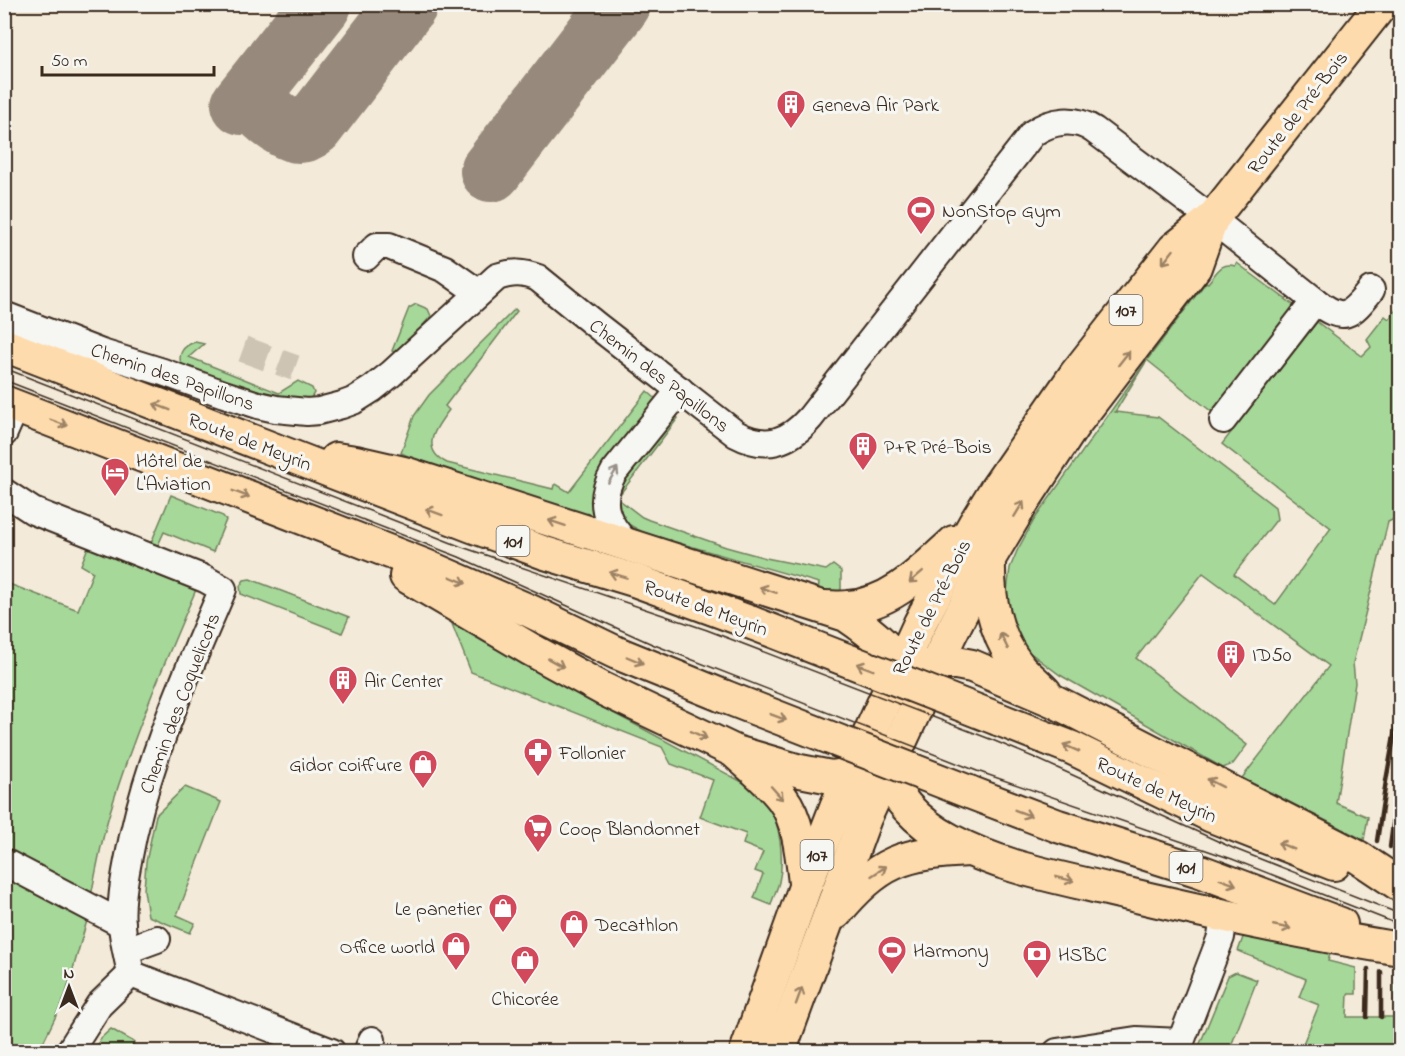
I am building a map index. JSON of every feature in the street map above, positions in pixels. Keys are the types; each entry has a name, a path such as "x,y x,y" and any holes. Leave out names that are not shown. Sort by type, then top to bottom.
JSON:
{"main road":[{"name":"Route de Pré-Bois","path":"746,1052 836,807 882,706 903,671 935,593 975,523 1050,410 1110,330 1174,249 1212,219 1382,4"},
{"name":"Route de Pré-Bois","path":"779,1052 865,818 894,749 989,559 1073,426 1195,267 1212,219"},
{"name":"Route de Meyrin","path":"4,345 394,497 535,549 637,581 752,623 998,718 1072,748 1212,816 1294,849 1401,886"},
{"name":"101","path":"8,414 306,520 426,566 530,610 617,653 969,792 1058,826 1200,871 1353,928 1401,949"},
{"path":"276,451 356,462 404,473 846,615 873,635 903,671 909,691 911,708 894,749 900,799 928,826 949,840 969,849 1039,873 1224,916 1401,949"},
{"path":"306,520 594,684 735,752 815,775 831,777 851,774 867,768 894,749"},
{"path":"824,608 848,608 885,597 910,582 975,523"},
{"path":"989,559 990,602 1002,640 1022,669 1054,701"},
{"path":"903,671 921,669 936,663 972,666 1054,701 1358,857 1401,886"},
{"path":"882,706 876,725 876,740 894,749"},
{"path":"735,752 783,799 787,806 801,846 805,887"},
{"path":"824,928 848,898 872,875 889,865 936,851 969,849"}],"street":[{"name":"Chemin des Papillons","path":"4,315 102,353 224,394 276,409 307,412 319,411 353,401 391,374 497,276 512,273 527,274 538,278 736,434 758,442 771,442 793,435 810,418 1036,130 1052,123 1069,121 1088,126 1212,219 1330,312 1343,315 1354,310 1371,290"},
{"path":"366,257 377,246 389,246 446,269 479,293"},
{"path":"1223,420 1315,301"},
{"path":"628,545 617,534 606,514 604,502 607,487 614,472 680,390"},
{"name":"Chemin des Coquelicots","path":"4,492 33,511 205,579 223,589 179,692 141,802 124,882 122,924 129,962"},
{"path":"4,862 122,924"},
{"path":"1057,1052 1136,1040 1179,1047 1221,937 1224,916"},
{"path":"69,1052 129,962 157,939"},
{"path":"129,962 332,1052"}],"green space":[{"path":"1237,263 1296,307 1217,416 1147,360 1206,282 1208,283 1219,269 1226,265 1235,266"},
{"path":"416,304 428,309 431,316 398,354 392,351 409,308"},
{"path":"1400,305 1400,516 1388,522 1353,663 1355,683 1336,803 1368,817 1364,840 1242,778 1329,666 1203,573 1136,658 1247,745 1233,764 1223,768 1060,675 1029,652 1013,629 1006,599 1010,568 1017,551 1034,520 1147,360 1115,412 1158,417 1275,507 1277,519 1234,574 1275,605 1331,528 1222,444 1317,322 1362,356 1371,347 1367,339 1385,316 1389,319"},
{"path":"515,309 517,311 445,406 449,410 435,431 432,445 439,457 447,463 553,489 556,484 569,492 647,391 678,418 617,498 642,517 726,547 826,570 833,565 841,571 841,591 818,591 819,583 644,533 628,524 620,516 592,516 590,519 408,459 408,456 401,453 414,416 429,395"},
{"path":"195,342 204,344 189,357 279,393 298,381 312,388 314,393 311,398 285,399 182,367 180,355 187,346"},
{"path":"171,495 223,516 226,520 213,552 164,532 155,552 115,535 117,530 151,543"},
{"path":"90,542 198,585 151,697 119,783 104,834 90,901 5,856 4,582 78,610 93,572 81,565"},
{"path":"250,579 349,617 342,633 241,594 240,586 244,580"},
{"path":"452,624 746,784 760,795 772,811 780,842 780,873 771,905 754,898 763,874 755,871 763,852 743,844 746,834 700,817 713,780 671,764 662,747 471,672"},
{"path":"185,787 221,802 177,915 195,923 190,933 148,916 144,890 146,862 156,815"},
{"path":"4,872 88,917 65,997 39,1051 5,1051"},
{"path":"1245,932 1331,951 1328,961 1356,968 1356,994 1348,994 1347,1017 1394,1017 1395,967 1400,969 1400,1051 1300,1051 1319,1005 1299,997 1306,979 1238,951"},
{"path":"1236,972 1257,980 1229,1051 1197,1051 1228,976"},
{"path":"111,1029 134,1042 130,1051 94,1051 101,1038"}],"taxiway":[{"path":"242,104 321,4"},
{"path":"259,84 255,95 256,100 265,112 288,129 298,132 308,130 407,4"},
{"path":"491,171 620,4"}],"tunnel":[{"path":"243,349 295,368"}],"tram line":[{"path":"4,368 462,547 707,630 990,739 1235,849 1400,914"},
{"path":"4,380 459,557 652,644 977,771 1232,859 1400,925"}],"railway":[{"path":"1377,841 1400,703"},
{"path":"1390,847 1400,772"},
{"path":"1367,1017 1368,969"},
{"path":"1381,972 1381,1017"}],"place":[{"name":"Geneva Air Park","path":"791,130"},
{"name":"NonStop Gym","path":"921,236"},
{"name":"P+R Pré-Bois","path":"863,472"},
{"name":"Hôtel de L'Aviation","path":"115,498"},
{"name":"ID50","path":"1231,680"},
{"name":"Air Center","path":"343,706"},
{"name":"Follonier","path":"538,778"},
{"name":"Gidor coiffure","path":"423,790"},
{"name":"Coop Blandonnet","path":"538,854"},
{"name":"Le panetier","path":"503,934"},
{"name":"Decathlon","path":"574,950"},
{"name":"Office world","path":"456,972"},
{"name":"Harmony","path":"892,976"},
{"name":"HSBC","path":"1037,980"},
{"name":"Chicorée","path":"525,986"}]}
